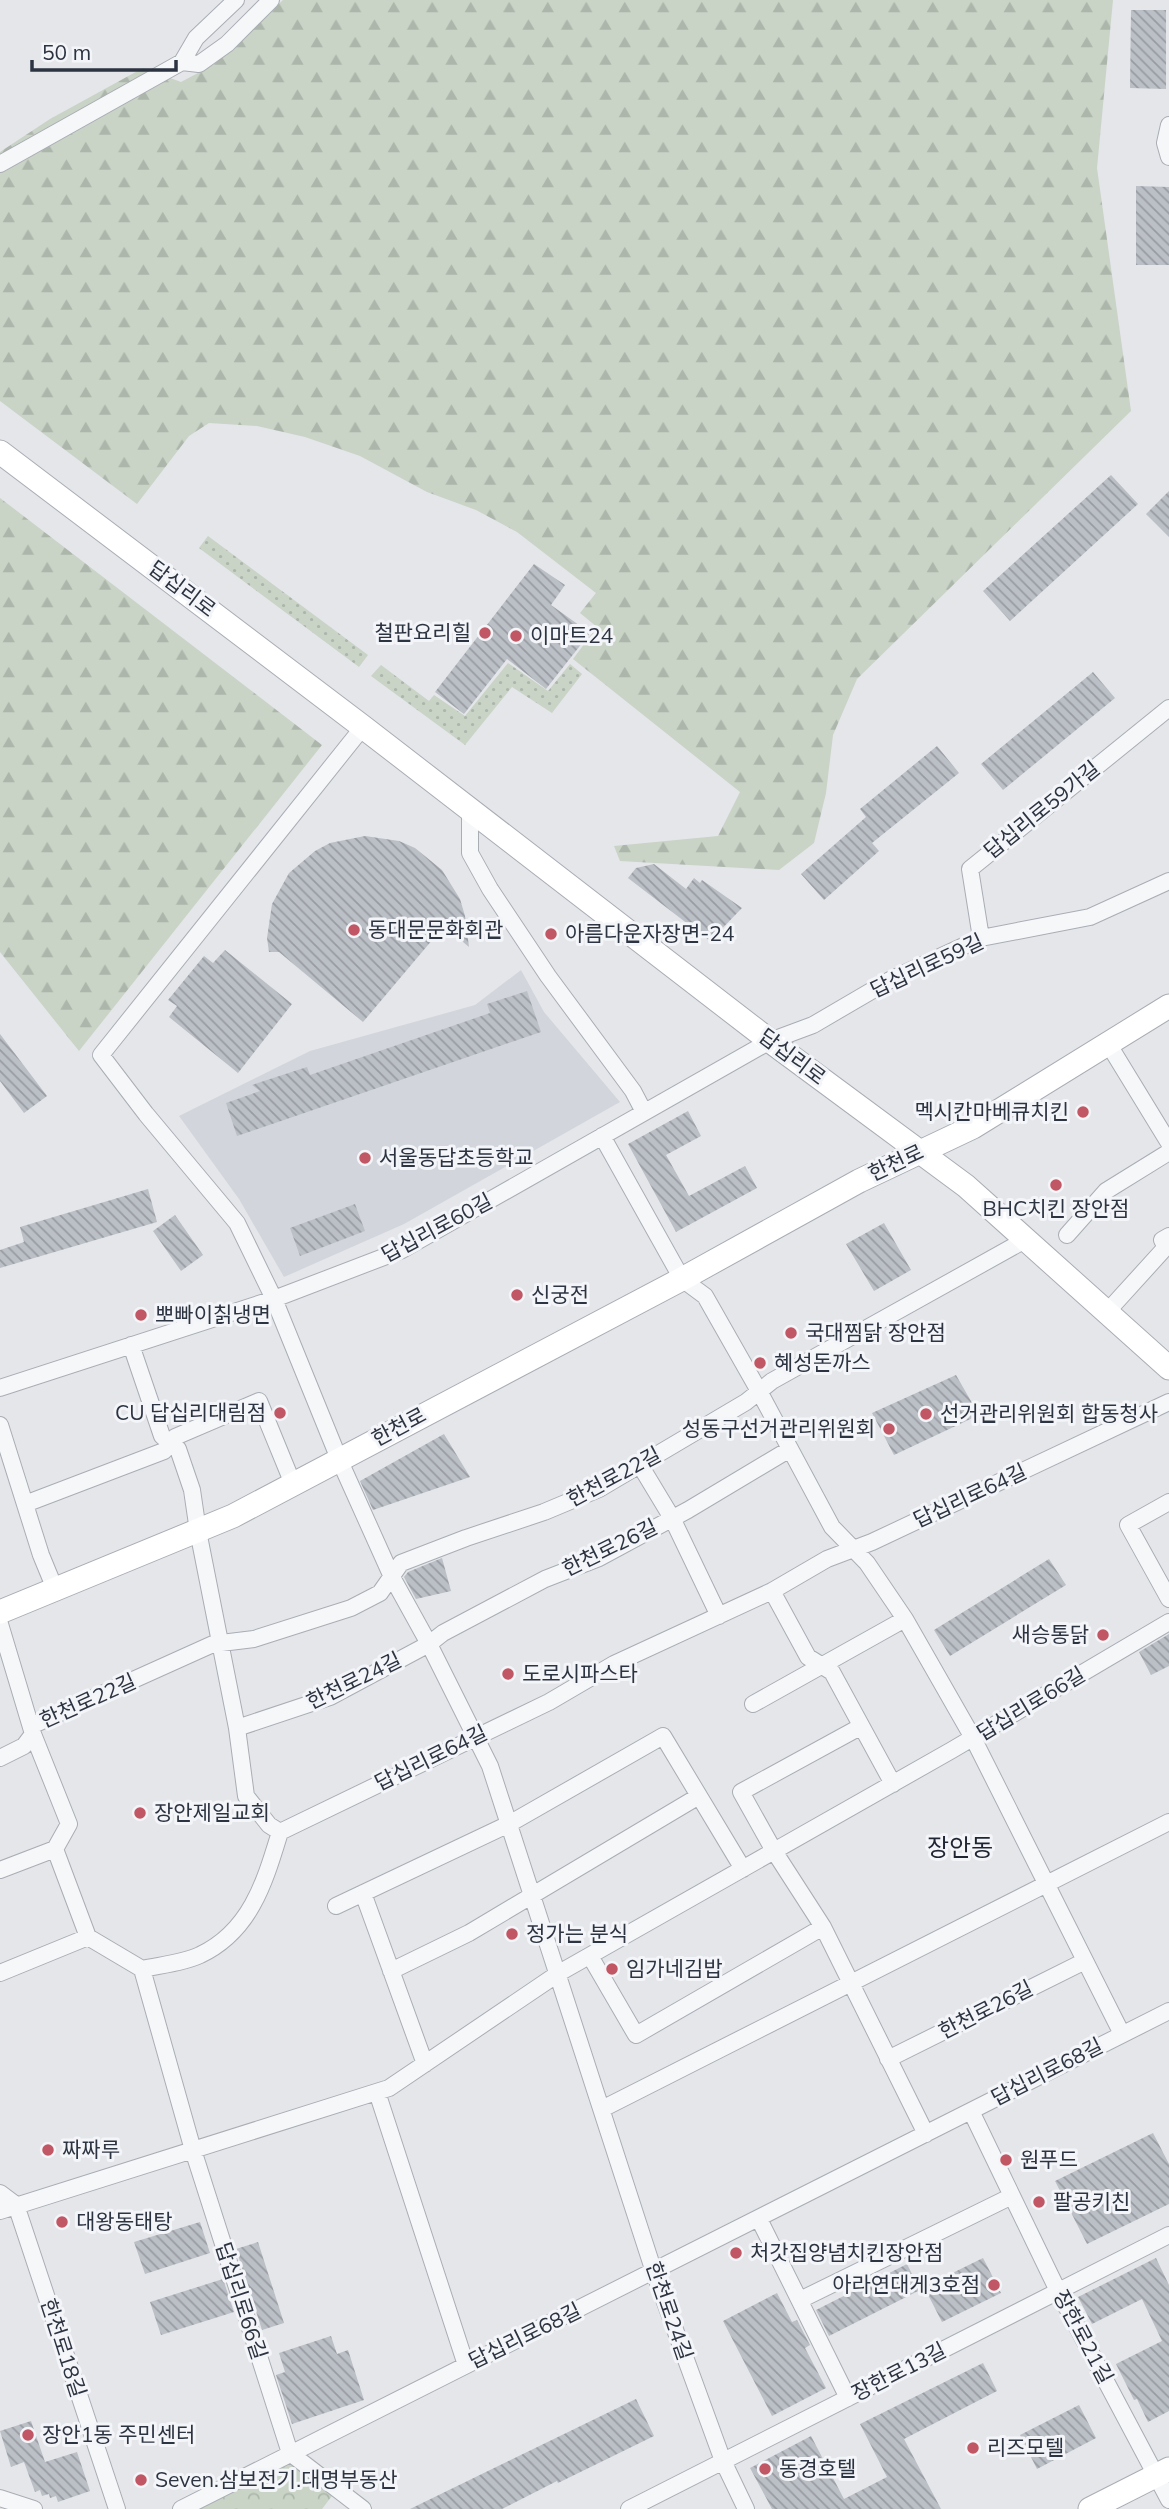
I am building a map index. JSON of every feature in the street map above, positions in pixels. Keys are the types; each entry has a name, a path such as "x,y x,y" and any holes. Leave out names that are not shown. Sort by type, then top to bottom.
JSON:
{"main road":[{"name":"답십리로","path":"0,452 363,727 770,1041 966,1186 1169,1368"},
{"name":"한천로","path":"0,1612 233,1516 682,1279 859,1181 973,1128 1169,1006"},
{"path":"1090,2509 1162,2473"}],"street":[{"path":"0,164 182,62 196,38 236,0"},
{"path":"182,62 199,64 227,44 271,0"},
{"path":"1169,125 1165,143 1169,157"},
{"name":"답십리로59가길","path":"981,938 970,869 1169,708"},
{"path":"339,1459 274,1299 237,1223 146,1114 101,1055 363,727"},
{"path":"470,810 470,853 490,889 548,976 633,1091 644,1112"},
{"name":"답십리로59길","path":"770,1041 813,1025 890,980 981,938 1090,917 1169,881"},
{"name":"답십리로60길","path":"0,1388 274,1299 402,1250 770,1041"},
{"path":"1108,1045 1169,1143"},
{"path":"602,1136 682,1279 705,1296 832,1527 867,1563 905,1619 973,1738 1122,2034"},
{"path":"1067,1235 1106,1191 1169,1152"},
{"path":"1106,1313 1166,1247 1162,1240 1169,1236"},
{"name":"한천로22길","path":"0,1758 24,1746 32,1730 213,1644 254,1639 351,1608 380,1593 401,1563 544,1512 599,1489 746,1402 772,1381 1025,1240"},
{"path":"55,1849 88,1937 142,1969 200,1956 237,1930 264,1884 280,1832 269,1825 246,1796 222,1643 192,1490 178,1449 162,1436 131,1346"},
{"path":"25,1504 164,1451 175,1437 259,1401 293,1484"},
{"name":"답십리로64길","path":"280,1832 548,1702 614,1664 772,1591 851,1549 872,1542 1169,1402"},
{"path":"0,1425 55,1589"},
{"name":"한천로26길","path":"429,1644 443,1633 545,1579 599,1558 790,1449"},
{"name":"한천로24길","path":"339,1459 391,1577 429,1644 491,1766 654,2272 723,2461 746,2509"},
{"path":"640,1465 672,1518 719,1616"},
{"path":"1169,1502 1128,1525 1169,1599"},
{"path":"772,1591 808,1657 832,1672 893,1784"},
{"path":"754,1704 905,1619"},
{"name":"답십리로66길","path":"8,2208 389,2088 559,1973 973,1738 1169,1622"},
{"path":"0,1625 32,1730 69,1824 55,1849 0,1870"},
{"name":"한천로24길","path":"237,1728 330,1697 429,1644"},
{"path":"860,1727 741,1792 774,1851 823,1927 926,2134"},
{"path":"336,1906 509,1824 663,1736 743,1869"},
{"path":"391,1972 469,1933 699,1796"},
{"path":"602,2109 1169,1822"},
{"path":"363,1893 425,2064"},
{"path":"590,1956 636,2035 823,1927"},
{"path":"0,1973 88,1937"},
{"name":"한천로26길","path":"888,2059 1084,1961"},
{"name":"답십리로66길","path":"142,1969 192,2150 290,2453"},
{"name":"답십리로68길","path":"181,2509 1169,2011"},
{"path":"377,2092 466,2365"},
{"name":"장한로21길","path":"971,2111 1058,2291 1162,2473 1169,2500"},
{"path":"0,2193 8,2208"},
{"path":"800,2300 1012,2196"},
{"name":"한천로18길","path":"8,2208 117,2509"},
{"path":"759,2219 848,2398"},
{"name":"장한로13길","path":"629,2509 1169,2235"},
{"path":"290,2453 363,2509"},
{"path":"0,2498 34,2509"}],"shaded area":[{"name":"서울동답초등학교","path":"521,970 544,1012 620,1102 404,1224 284,1277 239,1199 179,1116 310,1051 475,1005"}],"green space":[{"path":"283,0 1113,0 1097,168 1131,411 857,679 833,735 826,793 814,843 779,870 620,861 614,846 718,836 740,792 573,659 597,627 580,613 596,593 517,532 476,510 427,492 360,456 305,437 257,426 209,423 189,436 137,504 0,401 0,152 50,119 143,68 181,82 213,65"},
{"path":"0,498 322,745 79,1051 0,952"},
{"path":"208,536 368,655 359,667 199,548"},
{"path":"508,663 548,691 570,664 582,674 552,713 512,687 465,745 371,676 381,665 429,701 434,695 465,716"},
{"path":"288,2460 332,2496 322,2509 196,2509"}],"building":[{"path":"1131,10 1166,10 1166,89 1130,88"},
{"path":"1136,186 1169,187 1169,265 1136,265"},
{"path":"1111,475 1138,504 1010,621 983,591"},
{"path":"1169,491 1169,537 1146,514"},
{"path":"534,564 565,585 551,605 590,633 546,689 507,659 464,714 435,692"},
{"path":"1093,672 1115,698 1003,790 981,764"},
{"path":"937,746 959,773 872,843 879,851 824,900 801,874 866,817 860,809"},
{"name":"동대문문화회관","path":"365,836 399,841 415,848 442,870 460,899 469,947 444,926 363,1022 279,952 269,952 267,938 272,904 289,873 315,851 330,843"},
{"path":"654,864 686,889 694,878 700,883 702,880 742,908 710,941 628,878 636,868"},
{"path":"225,950 292,1004 238,1073 169,1017 177,1006 168,1000 204,956 213,963"},
{"path":"527,991 541,1032 237,1136 226,1103 260,1091 252,1085 307,1067 310,1075 490,1013 487,1004"},
{"path":"0,1034 47,1096 24,1113 0,1081"},
{"path":"688,1111 701,1136 666,1155 689,1196 745,1166 757,1188 676,1232 628,1144"},
{"path":"148,1189 157,1222 0,1268 0,1250 24,1242 20,1227"},
{"path":"355,1204 365,1231 300,1256 290,1228"},
{"path":"175,1215 203,1255 181,1271 153,1231"},
{"path":"884,1223 911,1270 874,1291 846,1244"},
{"name":"선거관리위원회 합동청사","path":"956,1375 979,1415 894,1455 872,1413"},
{"path":"444,1434 470,1477 373,1510 360,1481"},
{"path":"442,1558 451,1591 416,1599 404,1577 408,1572"},
{"path":"1049,1559 1066,1585 950,1656 934,1630"},
{"path":"1169,1634 1169,1666 1151,1675 1139,1652"},
{"path":"1153,2133 1169,2164 1169,2204 1087,2244 1055,2181"},
{"path":"200,2222 210,2253 145,2274 134,2242"},
{"path":"258,2242 284,2323 262,2330 236,2249"},
{"path":"983,2258 1001,2293 942,2322 924,2287"},
{"path":"1156,2258 1169,2285 1169,2411 1148,2422 1116,2364 1162,2341 1142,2299 1092,2324 1078,2297"},
{"path":"907,2264 920,2290 829,2336 816,2310"},
{"path":"223,2279 234,2312 161,2335 150,2302"},
{"path":"777,2293 792,2322 797,2320 810,2345 805,2348 826,2388 772,2416 723,2321"},
{"path":"331,2336 337,2354 348,2350 364,2400 292,2424 276,2375 285,2372 279,2353"},
{"path":"983,2363 997,2391 904,2439 941,2509 772,2509 750,2468 811,2436 844,2499 887,2477 860,2424"},
{"path":"636,2399 654,2436 558,2483 557,2481 502,2509 410,2509"},
{"path":"1079,2405 1096,2438 1037,2469 1020,2435"},
{"path":"31,2421 45,2462 77,2452 90,2491 58,2502 56,2496 50,2498 49,2494 42,2496 40,2490 35,2492 24,2462 11,2467 0,2431"}],"place":[{"name":"철판요리힐","path":"485,633"},
{"name":"이마트24","path":"516,636"},
{"name":"동대문문화회관","path":"354,930"},
{"name":"아름다운자장면-24","path":"551,934"},
{"name":"멕시칸마베큐치킨","path":"1083,1112"},
{"name":"서울동답초등학교","path":"365,1158"},
{"name":"BHC치킨 장안점","path":"1056,1185"},
{"name":"신궁전","path":"517,1295"},
{"name":"뽀빠이칡냉면","path":"141,1315"},
{"name":"국대찜닭 장안점","path":"791,1333"},
{"name":"혜성돈까스","path":"760,1363"},
{"name":"CU 답십리대림점","path":"280,1413"},
{"name":"선거관리위원회 합동청사","path":"926,1414"},
{"name":"성동구선거관리위원회","path":"889,1429"},
{"name":"새승통닭","path":"1103,1635"},
{"name":"도로시파스타","path":"508,1674"},
{"name":"장안제일교회","path":"140,1813"},
{"name":"정가는 분식","path":"512,1934"},
{"name":"임가네김밥","path":"612,1969"},
{"name":"짜짜루","path":"48,2150"},
{"name":"원푸드","path":"1006,2160"},
{"name":"팔공키친","path":"1039,2202"},
{"name":"대왕동태탕","path":"62,2222"},
{"name":"처갓집양념치킨장안점","path":"736,2253"},
{"name":"아라연대게3호점","path":"994,2285"},
{"name":"장안1동 주민센터","path":"28,2435"},
{"name":"리즈모텔","path":"973,2448"},
{"name":"동경호텔","path":"765,2469"},
{"name":"Seven.삼보전기.대명부동산","path":"141,2480"}],"district":[{"name":"장안동","path":"960,1848"}]}
